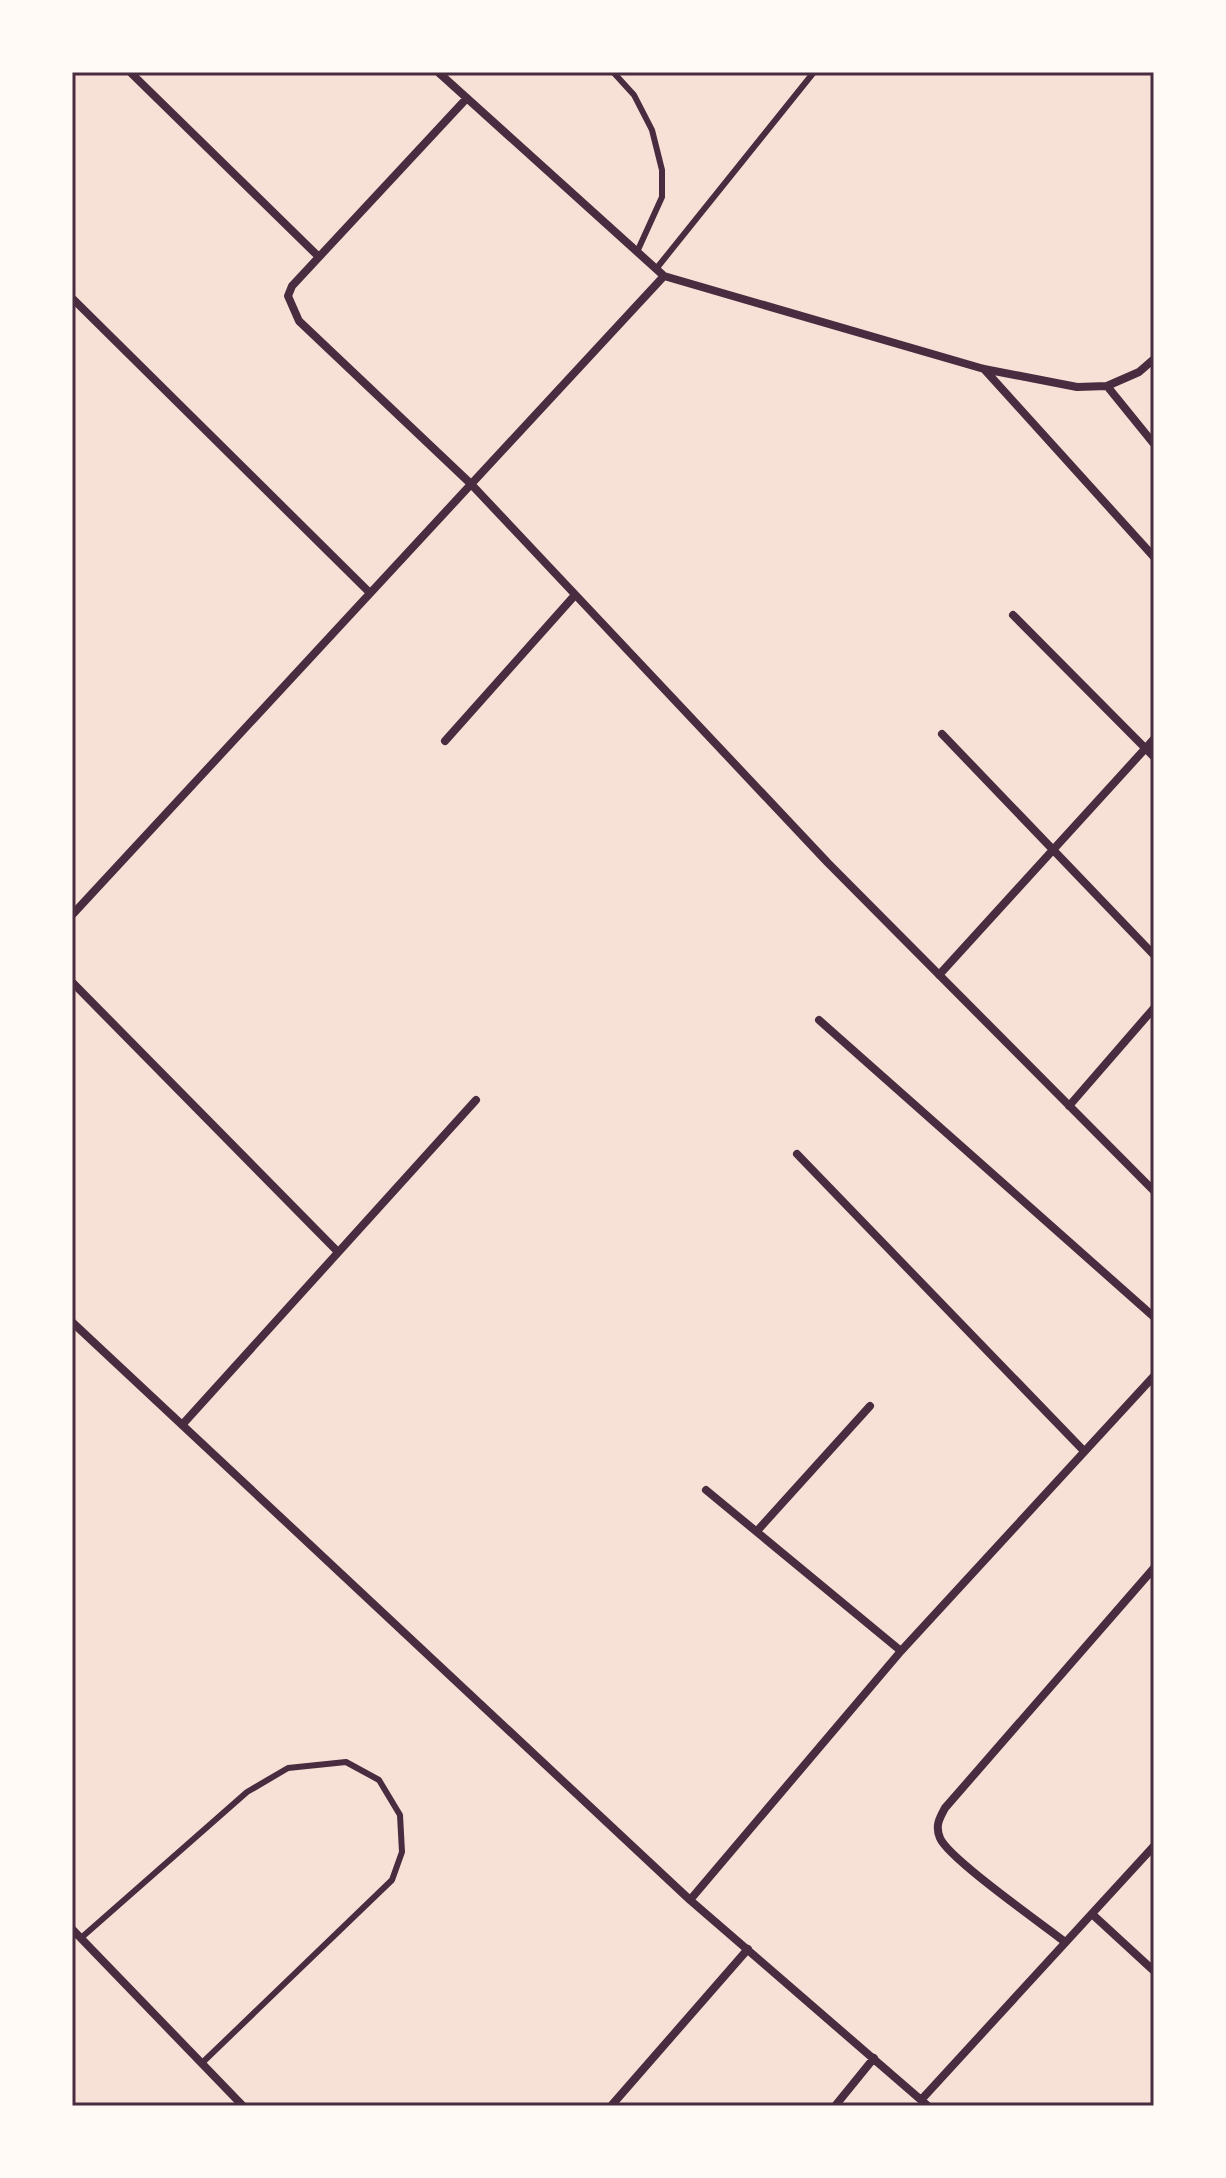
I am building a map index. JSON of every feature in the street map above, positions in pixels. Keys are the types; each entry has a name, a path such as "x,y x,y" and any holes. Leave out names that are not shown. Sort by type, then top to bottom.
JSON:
{"street":[{"path":"130,72 319,257"},
{"path":"438,72 660,272 984,369 1077,387 1107,386 1139,372 1154,359"},
{"path":"467,98 292,286 288,296 299,321 471,484 828,863 1154,1191"},
{"path":"72,915 471,484 660,272"},
{"path":"72,298 370,593"},
{"path":"984,369 1154,557"},
{"path":"1107,386 1154,444"},
{"path":"445,741 575,595"},
{"path":"1013,615 1154,757"},
{"path":"942,734 1154,955"},
{"path":"939,975 1154,739"},
{"path":"72,982 338,1252"},
{"path":"1069,1106 1154,1008"},
{"path":"819,1020 1154,1317"},
{"path":"182,1425 476,1100"},
{"path":"797,1154 1084,1451"},
{"path":"72,1322 690,1900 924,2103 1154,1846"},
{"path":"690,1900 901,1651 1154,1376"},
{"path":"757,1531 870,1406"},
{"path":"706,1490 901,1651"},
{"path":"1065,1942 960,1861 941,1841 937,1824 945,1808 1153,1570"},
{"path":"1092,1914 1154,1971"},
{"path":"72,1929 243,2106"},
{"path":"611,2106 748,1949"},
{"path":"835,2106 874,2058"}],"lane":[{"path":"613,72 634,95 652,130 662,170 662,197 637,252"},
{"path":"660,272 814,72"},
{"path":"81,1938 247,1792 288,1768 346,1762 379,1780 400,1815 402,1852 392,1880 202,2063"}]}
